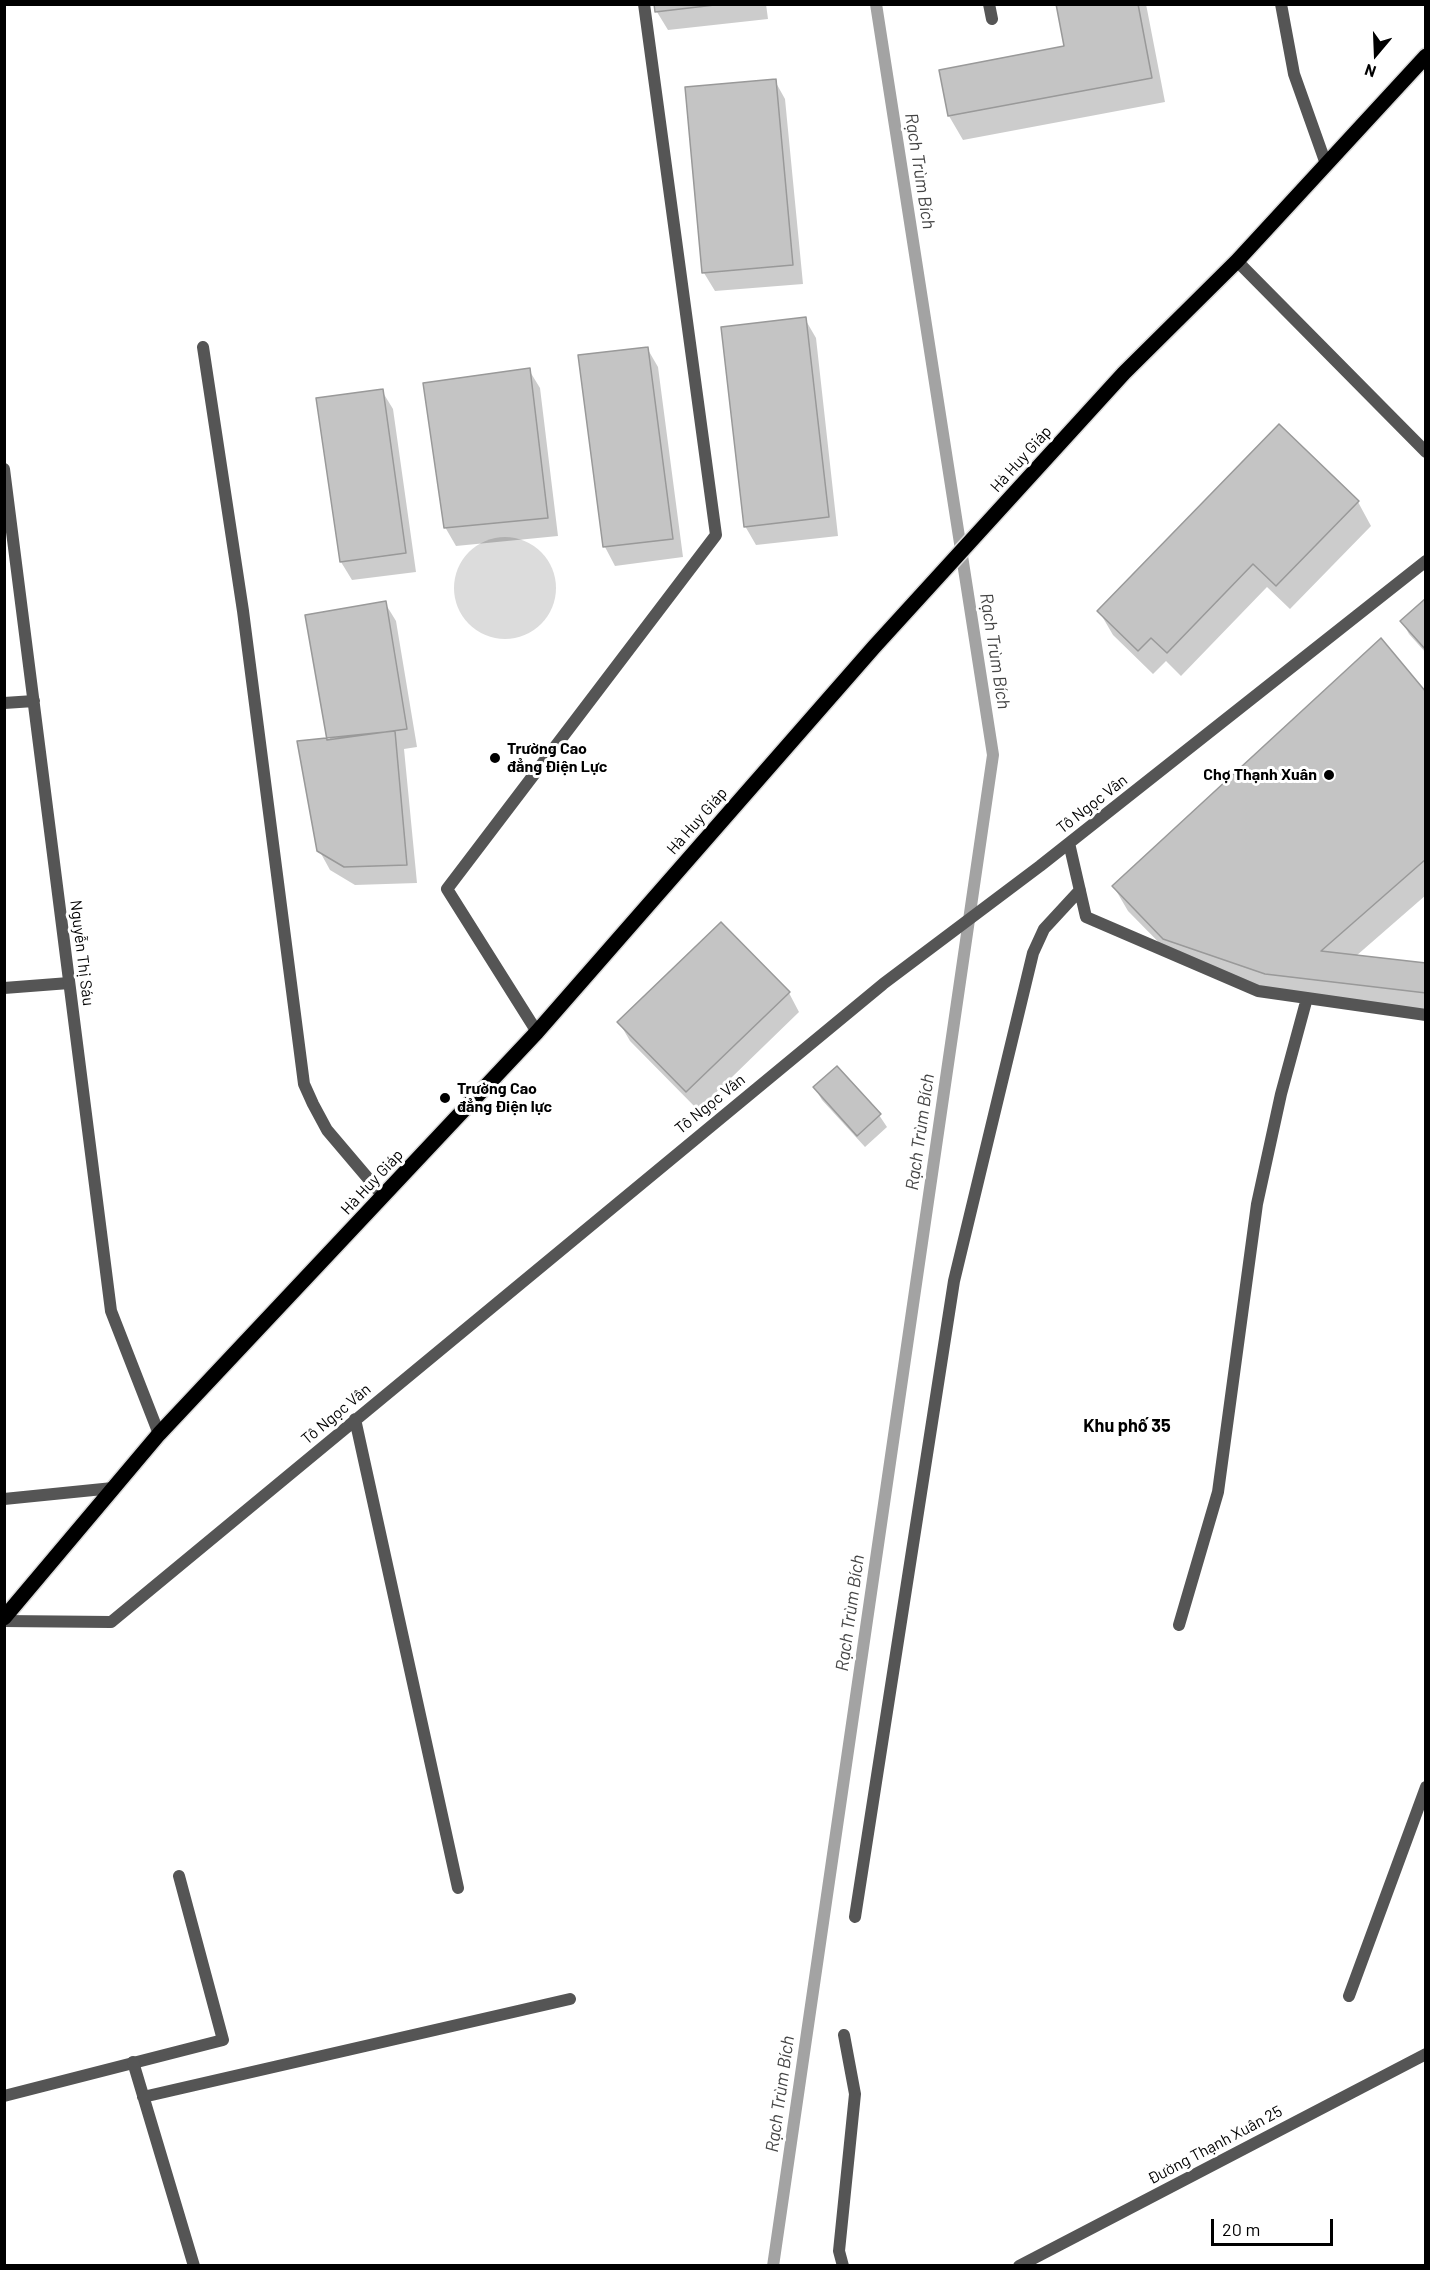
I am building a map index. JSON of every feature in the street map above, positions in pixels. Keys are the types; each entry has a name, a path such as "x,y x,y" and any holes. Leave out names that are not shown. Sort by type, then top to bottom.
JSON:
{"main road":[{"name":"Hà Huy Giáp","path":"4,1619 159,1434 537,1032 874,647 1124,373 1237,261 1425,56"}],"street":[{"path":"537,1032 447,889 716,535 644,4"},
{"path":"989,4 992,20"},
{"path":"1281,4 1294,74 1326,164"},
{"path":"1237,261 1425,452"},
{"path":"203,348 245,623 304,1083 327,1130 383,1196"},
{"name":"Nguyễn Thị Sáu","path":"4,469 9,542 34,701 111,1311 159,1434"},
{"name":"Tô Ngọc Vân","path":"4,1619 111,1622 883,984 1040,866 1425,561"},
{"path":"4,703 34,701"},
{"path":"1069,843 1086,917 1257,991 1425,1015"},
{"path":"855,1917 954,1281 1033,953 1044,928 1080,890"},
{"path":"4,988 69,983"},
{"path":"1179,1625 1218,1492 1257,1204 1281,1094 1307,998"},
{"path":"355,1419 458,1888"},
{"path":"4,1499 114,1488"},
{"path":"1349,1996 1425,1787"},
{"path":"4,2096 222,2040 179,1876"},
{"path":"143,2097 570,1999"},
{"path":"843,2265 839,2251 855,2094 844,2035"},
{"name":"Đường Thạnh Xuân 25","path":"1019,2265 1425,2054"},
{"path":"133,2062 194,2265"}],"shaded area":[{"path":"505,537 524,541 541,552 552,569 556,588 552,607 541,624 524,635 505,639 486,635 469,624 458,607 454,588 458,569 469,552 486,541"}],"building":[{"path":"654,4 723,4 655,12"},
{"path":"1056,4 1138,4 1152,78 948,116 939,70 1064,46"},
{"path":"776,79 793,265 702,273 685,87"},
{"path":"806,317 829,517 744,527 721,327"},
{"path":"648,347 673,539 603,547 578,355"},
{"path":"530,368 548,518 444,528 423,383"},
{"path":"383,389 406,553 340,562 316,398"},
{"path":"1279,424 1359,501 1276,586 1253,564 1167,653 1151,638 1138,651 1097,611"},
{"path":"1426,598 1426,650 1400,621"},
{"path":"386,601 407,729 327,740 305,615"},
{"name":"Chợ Thạnh Xuân","path":"1381,638 1426,692 1426,859 1321,951 1426,963 1426,993 1265,974 1163,939 1112,886"},
{"path":"395,731 407,865 344,867 317,851 297,741"},
{"path":"721,922 790,992 686,1092 617,1022"},
{"path":"837,1066 881,1114 857,1136 813,1087"}],"waterway":[{"name":"Rạch Trùm Bích","path":"773,2266 993,755 876,4"}],"place":[{"name":"Trường Cao đẳng Điện Lực","path":"495,758"},
{"name":"Chợ Thạnh Xuân","path":"1329,775"},
{"name":"Trường Cao đẳng Điện lực","path":"445,1098"}],"district":[{"name":"Khu phố 35","path":"1127,1426"}]}
